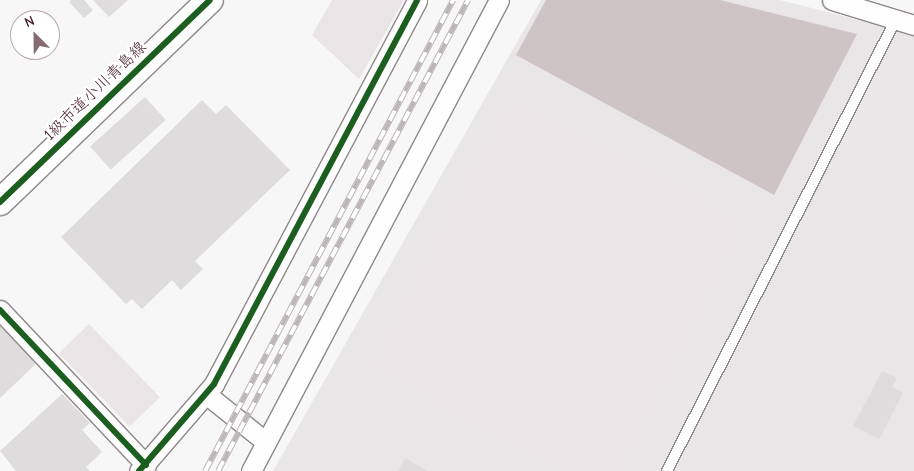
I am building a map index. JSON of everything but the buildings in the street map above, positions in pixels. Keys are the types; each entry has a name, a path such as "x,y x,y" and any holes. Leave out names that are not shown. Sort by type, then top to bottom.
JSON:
{"street":[{"name":"1級市道小川青島線","path":"0,202 210,0"},
{"path":"0,310 143,468 206,394 417,0"},
{"path":"251,471 499,0"},
{"path":"832,0 914,25"},
{"path":"206,394 266,442"}],"lane":[{"path":"667,471 896,19"}],"shaded area":[{"path":"332,0 404,0 359,79 312,35"},
{"path":"541,0 780,0 914,34 914,471 273,471"},
{"path":"546,0 720,0 857,34 774,195 516,55"},
{"path":"524,100 751,221 628,471 557,471 365,368 495,116"},
{"path":"89,324 160,397 130,427 59,353"}],"railway":[{"path":"205,471 453,0"},
{"path":"218,471 468,0"}],"cycle path":[{"path":"0,202 210,0"},
{"path":"139,471 214,384 417,0"},
{"path":"0,310 146,465"}]}
